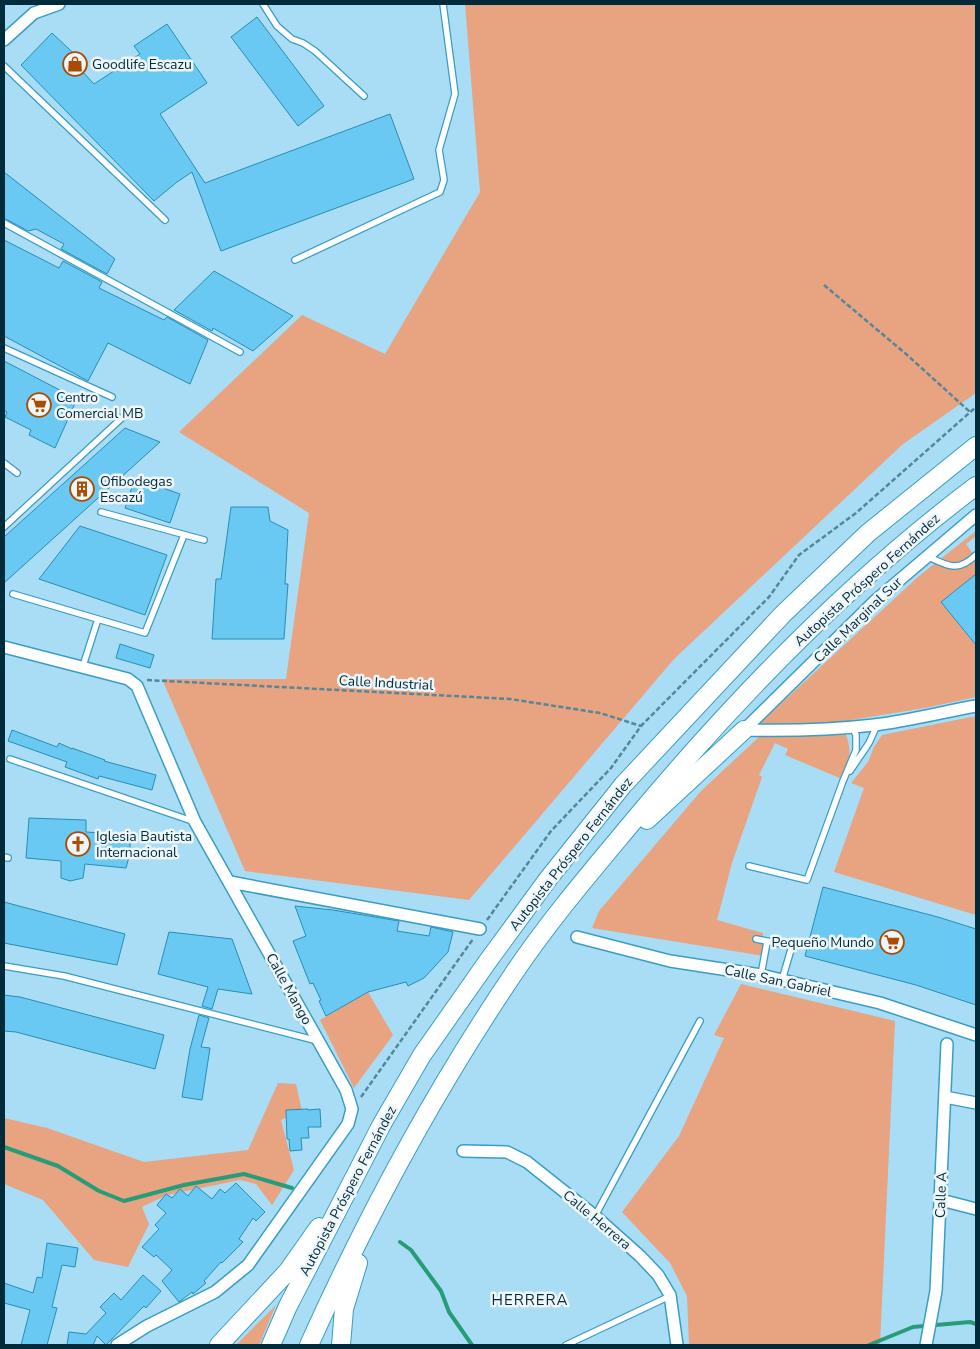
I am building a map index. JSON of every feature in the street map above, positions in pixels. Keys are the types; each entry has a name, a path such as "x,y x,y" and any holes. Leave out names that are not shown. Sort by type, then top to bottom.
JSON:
{"highway":[{"name":"Autopista Próspero Fernández","path":"271,1345 288,1306 368,1151 422,1055 548,879 623,785 782,614 868,534 976,446"},
{"name":"Autopista Próspero Fernández","path":"309,1345 388,1183 438,1094 515,971 585,879 662,786 748,692 822,618 882,563 933,518 976,486"},
{"path":"585,879 744,730"},
{"path":"218,1345 288,1271 368,1151"},
{"path":"341,1345 344,1309 361,1254 388,1183"}],"street":[{"path":"4,40 34,13 59,4"},
{"name":"Calle Marginal Sur","path":"744,730 876,600 976,515"},
{"path":"4,647 128,680"},
{"name":"Calle Mango","path":"117,1345 147,1326 215,1292 248,1265 348,1124 352,1108 346,1090 195,822 143,698 137,686 128,680"},
{"path":"744,730 807,731 877,725 976,706"},
{"path":"230,882 480,929"},
{"name":"Calle San Gabriel","path":"577,937 670,960 761,975 880,1003 976,1035"},
{"name":"Calle A","path":"926,1345 936,1291 947,1044"},
{"path":"945,1096 976,1103"},
{"name":"Calle Herrera","path":"463,1151 507,1152 527,1162 595,1216 658,1275 670,1295 677,1345"},
{"path":"941,1200 976,1209"}],"lane":[{"path":"263,4 277,26 292,39 304,43 315,51 364,96"},
{"path":"295,260 440,192 444,180 439,150 455,94 443,4"},
{"path":"4,66 165,220"},
{"path":"4,223 240,352"},
{"path":"4,348 112,398"},
{"path":"4,527 124,416"},
{"path":"4,463 17,473"},
{"path":"101,512 204,540"},
{"path":"13,594 145,633 184,535"},
{"path":"927,556 949,567 967,564 976,555"},
{"path":"82,669 98,619"},
{"path":"843,781 868,743 877,725"},
{"path":"749,866 807,880 856,750 856,735 852,727"},
{"path":"10,759 195,822"},
{"path":"756,939 792,946 782,980"},
{"path":"761,975 767,942"},
{"path":"4,966 64,976 319,1042"},
{"path":"595,1216 700,1021"},
{"path":"566,1345 670,1295"}],"path":[{"path":"824,285 906,354 970,412"},
{"name":"Calle Industrial","path":"128,680 510,699 600,713 641,726"}],"shaded area":[{"path":"465,4 976,4 976,393 903,444 674,659 469,900 245,871 162,679 286,679 309,513 179,432 302,315 385,354 480,192"},
{"path":"976,531 976,536 966,544 976,558 976,574 941,602 976,646 976,697 925,708 826,724 767,726 761,722 919,576"},
{"path":"976,716 976,915 834,872 864,788 851,783 868,762 874,747 882,735"},
{"path":"845,732 849,745 849,756 842,779 785,755 788,749 775,743 759,775 762,777 732,863 717,920 763,933 764,956 592,928 599,911 701,791 760,736 771,734 813,736"},
{"path":"741,984 895,1021 880,1345 689,1345 687,1296 670,1263 622,1212 679,1136 724,1038 714,1035"},
{"path":"368,992 393,1035 354,1088 320,1020"},
{"path":"278,1083 296,1084 302,1111 281,1120 294,1170 272,1205 256,1184 240,1180 167,1195 142,1207 149,1224 128,1267 94,1260 43,1200 4,1184 4,1118 47,1128 144,1162 248,1150"},
{"path":"276,1305 259,1345 236,1345"}],"building":[{"path":"257,17 324,106 298,126 231,37"},
{"path":"167,24 207,83 160,114 205,183 390,114 414,179 221,251 192,172 154,201 21,65 52,33 85,64 80,69 94,84 140,54 134,46"},
{"path":"4,172 115,259 107,274 61,249 64,244 36,229 28,231 4,218"},
{"path":"4,240 59,268 63,261 102,282 99,288 164,320 167,317 208,340 190,384 108,343 88,381 4,336"},
{"path":"214,271 293,316 253,351 213,328 212,331 174,310"},
{"name":"Centro Comercial MB","path":"4,361 77,399 55,448 29,435 31,430 5,417 7,412 4,410"},
{"name":"Ofibodegas Escazú","path":"125,428 160,442 4,583 4,537"},
{"path":"135,478 180,494 170,523 125,508"},
{"path":"231,507 268,507 270,521 288,530 285,584 288,584 284,639 212,639 216,579 221,579"},
{"path":"80,526 167,555 145,615 39,579"},
{"path":"976,574 976,645 941,602"},
{"path":"120,644 154,655 150,668 116,658"},
{"path":"12,730 57,747 59,743 104,761 156,775 152,790 99,776 98,779 65,767 67,762 8,741"},
{"name":"Iglesia Bautista Internacional","path":"29,818 86,820 86,832 130,835 130,853 126,868 85,864 83,878 70,881 61,878 61,861 26,858"},
{"name":"Pequeño Mundo","path":"823,887 938,917 976,929 976,1005 916,985 805,956"},
{"path":"4,902 125,934 117,965 4,943"},
{"path":"295,906 399,921 397,931 429,936 431,927 453,932 448,952 424,978 408,986 406,982 368,992 326,1016 319,1001 321,1000 313,983 310,984 293,941 306,936"},
{"path":"169,932 232,939 252,994 218,989 212,1009 202,1006 208,987 158,974"},
{"path":"4,995 20,997 164,1035 155,1069 16,1032 4,1031"},
{"path":"199,1015 209,1018 201,1047 210,1048 202,1100 182,1097 190,1049"},
{"path":"320,1109 321,1127 308,1127 309,1138 301,1138 302,1150 290,1151 289,1139 287,1139 286,1110"},
{"path":"236,1183 265,1212 256,1221 253,1218 239,1239 243,1242 221,1262 204,1281 206,1283 193,1294 192,1292 179,1302 162,1281 172,1270 156,1255 154,1257 142,1247 159,1229 155,1225 166,1213 157,1205 166,1194 172,1198 180,1189 188,1196 196,1186 212,1199 220,1189 225,1193"},
{"path":"47,1243 78,1248 75,1267 62,1265 52,1307 57,1308 47,1345 21,1345 30,1310 4,1303 4,1283 33,1293 37,1277 42,1278"},
{"path":"143,1275 161,1291 146,1308 144,1306 106,1345 97,1336 93,1345 67,1345 69,1332 86,1334 106,1313 100,1307 114,1293 121,1300"}],"waterway":[{"path":"4,1147 58,1166 99,1191 124,1201 184,1185 244,1174 292,1188"},
{"path":"400,1242 411,1250 441,1291 449,1312 472,1345"},
{"path":"869,1345 913,1327 970,1322 976,1324"}],"place":[{"name":"Goodlife Escazu","path":"75,64"},
{"name":"Centro Comercial MB","path":"39,405"},
{"name":"Ofibodegas Escazú","path":"82,489"},
{"name":"Iglesia Bautista Internacional","path":"78,844"},
{"name":"Pequeño Mundo","path":"892,942"}],"district":[{"name":"HERRERA","path":"530,1300"}]}
